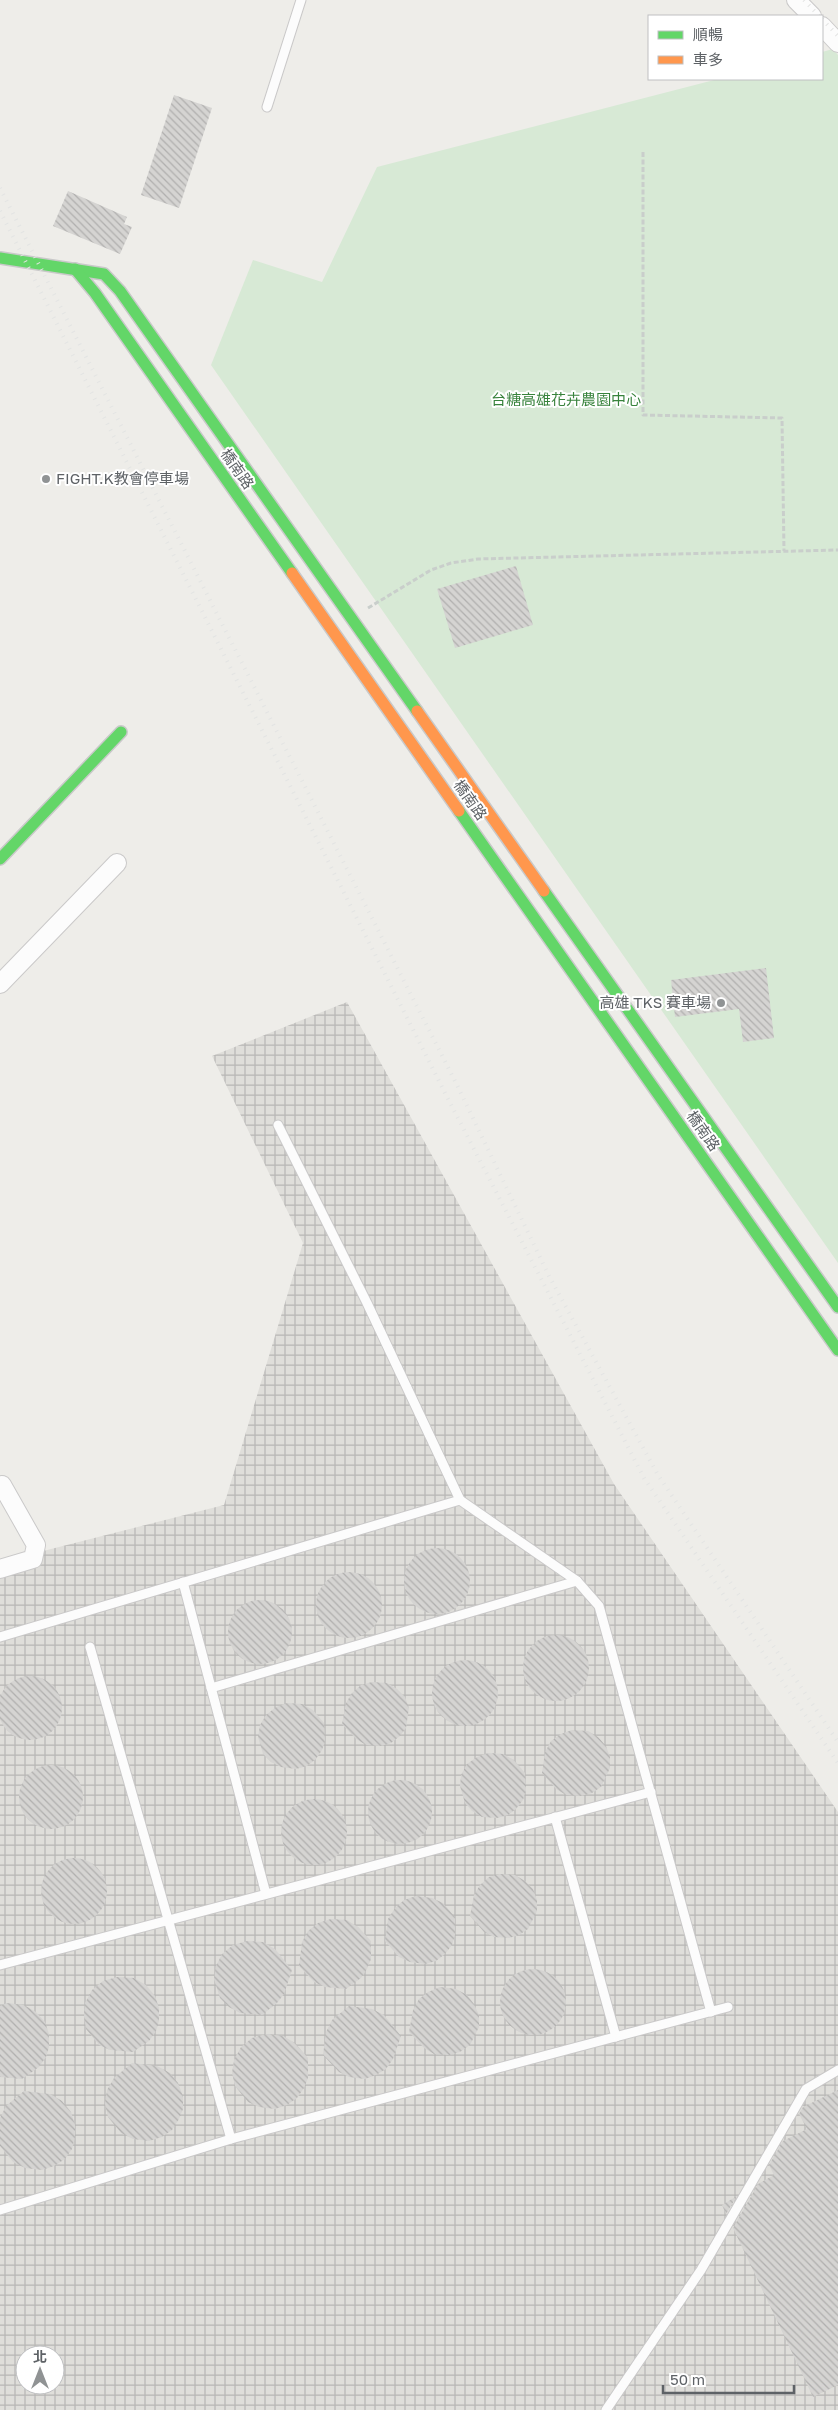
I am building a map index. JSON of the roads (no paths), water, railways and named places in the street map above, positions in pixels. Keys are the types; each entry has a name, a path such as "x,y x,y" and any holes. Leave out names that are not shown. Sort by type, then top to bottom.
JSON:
{"street":[{"path":"796,0 811,15"},
{"path":"823,27 838,43"},
{"name":"橋南路","path":"0,258 104,274 120,291 838,1307"},
{"name":"橋南路","path":"75,269 101,301 838,1350"},
{"path":"0,859 121,732"},
{"path":"0,984 117,863"},
{"path":"0,1569 33,1559 36,1545 2,1486"}],"lane":[{"path":"267,107 301,0"},
{"path":"278,1125 367,1303 460,1500 577,1581 599,1606 710,2012"},
{"path":"0,1637 460,1500"},
{"path":"211,1688 577,1581"},
{"path":"183,1582 266,1894"},
{"path":"90,1647 231,2140"},
{"path":"0,1965 651,1792"},
{"path":"555,1817 616,2037"},
{"path":"0,2210 231,2140 728,2007"},
{"path":"606,2410 701,2270 806,2089 838,2070"}],"railway":[{"path":"804,0 818,15"},
{"path":"823,20 838,36"},
{"path":"0,188 457,1085 549,1276 658,1475 838,1742"},
{"path":"0,211 445,1093 644,1478 838,1763"}],"place":[{"name":"FIGHT.K教會停車場","path":"46,479"},
{"name":"高雄 TKS 賽車場","path":"721,1003"}],"park label":[{"name":"台糖高雄花卉農園中心","path":"566,400"}]}
